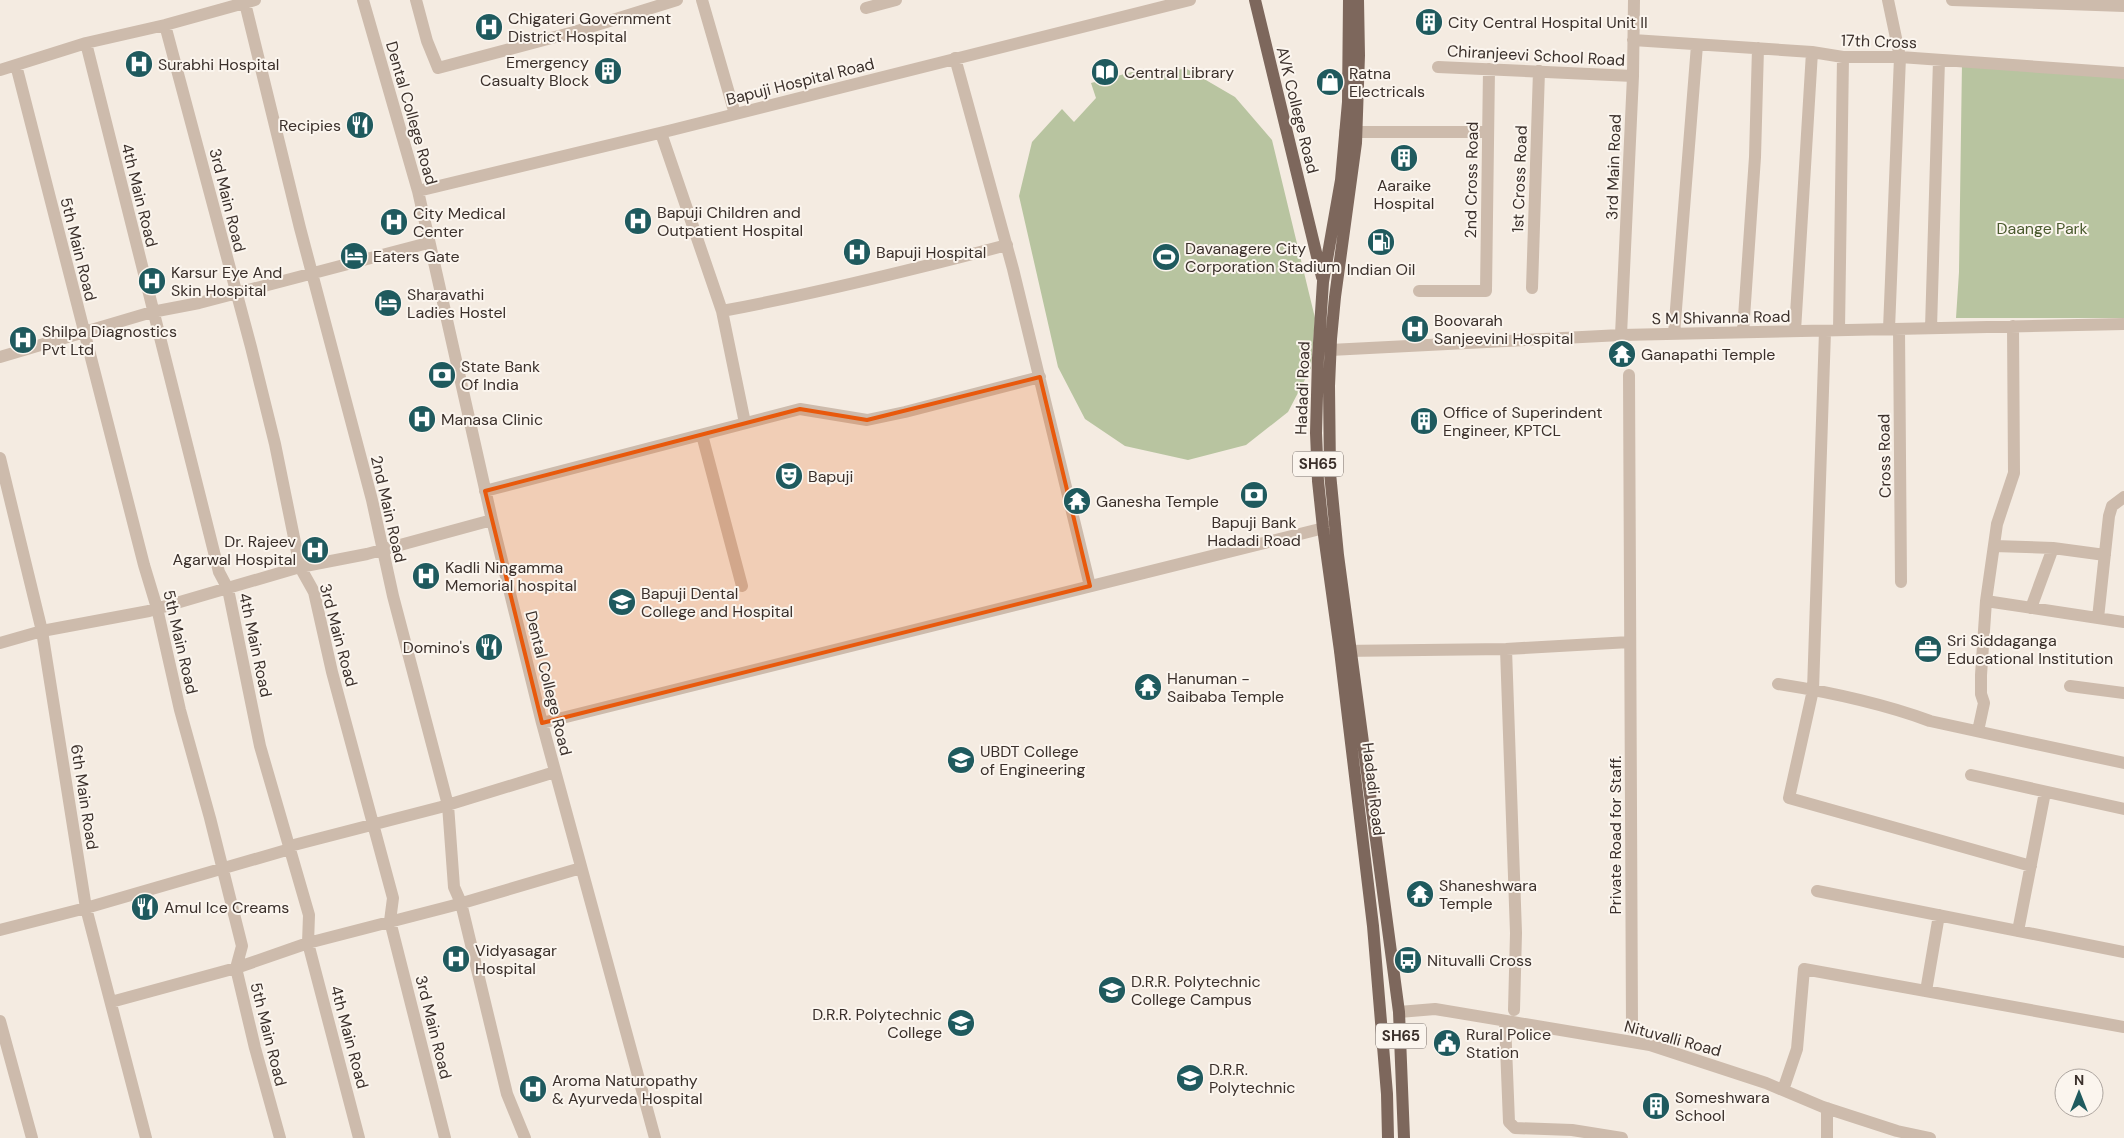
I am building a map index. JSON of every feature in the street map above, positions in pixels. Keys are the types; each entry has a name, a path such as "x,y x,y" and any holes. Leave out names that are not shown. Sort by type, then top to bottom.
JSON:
{"main road":[{"name":"AVK College Road","path":"1255,0 1323,282"},
{"name":"Hadadi Road","path":"1349,0 1348,102 1351,132 1341,180 1337,239 1323,282 1325,349 1316,433 1318,481 1329,527 1346,651 1374,926 1385,1059 1388,1138"},
{"path":"1351,132 1359,55 1358,0"},
{"path":"1310,228 1337,239 1335,297 1325,349"},
{"name":"SH65","path":"1346,651 1390,935 1400,1012 1404,1138"}],"street":[{"name":"Dental College Road","path":"363,0 418,191 428,243 485,491 542,723 654,1138"},
{"path":"416,0 427,41 438,68 574,32 677,0"},
{"path":"702,0 735,114"},
{"path":"866,8 896,0"},
{"name":"Bapuji Hospital Road","path":"418,191 735,114 1158,4 1190,0"},
{"name":"3rd Main Road","path":"1621,335 1633,76 1634,0"},
{"name":"Cross Road","path":"1888,0 1900,57 1894,329 1901,582"},
{"path":"1952,0 2124,6"},
{"path":"0,70 86,43 165,25 250,1"},
{"name":"2nd Main Road","path":"250,1 312,272 372,500 393,596 448,805 454,887 461,904 507,1094 525,1138"},
{"name":"3rd Main Road","path":"165,25 275,444 300,567 314,592 332,672 393,898 390,921 445,1138"},
{"name":"17th Cross","path":"1633,40 1812,52 1843,57 1900,57 2124,72"},
{"name":"4th Main Road","path":"86,43 152,312 219,572 228,589 260,746 309,915 308,943 360,1138"},
{"path":"1674,334 1697,45"},
{"path":"1743,332 1755,157 1758,48"},
{"path":"1795,331 1812,52"},
{"path":"1839,330 1843,57"},
{"path":"955,58 1007,245 1090,586"},
{"path":"1931,328 1939,60"},
{"name":"5th Main Road","path":"16,66 144,565 157,608 180,710 242,946 236,968 254,1048 280,1138"},
{"name":"Chiranjeevi School Road","path":"1438,67 1633,76"},
{"name":"2nd Cross Road","path":"1419,290 1486,290 1489,69"},
{"name":"1st Cross Road","path":"1532,288 1539,71"},
{"path":"661,132 722,311 745,423"},
{"path":"1351,132 1488,132"},
{"path":"0,357 152,312 235,293 428,243"},
{"path":"722,311 811,294 1007,245"},
{"name":"S M Shivanna Road","path":"1325,349 1621,335 2124,324"},
{"path":"1978,731 1984,703 1981,694 1981,675 1986,601 1997,524 2014,473 2013,326"},
{"path":"1825,330 1813,690 1789,798 2031,866"},
{"name":"Private Road for Staff.","path":"1629,375 1632,1028"},
{"path":"485,491 800,409 867,420 1040,377"},
{"path":"702,435 742,586"},
{"name":"6th Main Road","path":"0,458 42,631 86,908 146,1138"},
{"path":"2098,618 2112,506 2124,497"},
{"path":"0,643 42,631 149,611 300,567 383,550 492,520"},
{"path":"542,723 1329,527"},
{"path":"1994,546 2053,548 2105,555"},
{"path":"2031,608 2053,548"},
{"path":"1986,601 2124,622"},
{"path":"1346,651 1506,649 1630,642"},
{"path":"1506,649 1516,933 1514,1010"},
{"path":"1778,684 1813,690 1901,711 1930,721 2124,763"},
{"path":"2070,686 2124,693"},
{"path":"0,930 86,908 290,849 290,846 374,826 448,805 555,772"},
{"path":"1971,776 2124,809"},
{"path":"2018,931 2045,792"},
{"path":"111,1002 236,968 308,943 461,904 581,868"},
{"path":"1817,891 2124,952"},
{"path":"1926,992 1939,916"},
{"path":"1783,1090 1797,1049 1804,969 2124,1027"},
{"name":"Nituvalli Road","path":"1400,1012 1435,1009 1650,1045 1783,1090 1896,1135 1930,1138"},
{"path":"0,1021 32,1138"},
{"path":"1505,1022 1509,1122 1515,1128 1572,1130 1622,1138"},
{"path":"1826,1108 1828,1138"}],"highlighted area":[{"path":"1040,377 1090,586 542,723 485,491 800,409 867,420"}],"green space":[{"name":"Daange Park","path":"1962,62 2124,76 2124,318 1956,318 1959,272"},
{"name":"Davanagere City Corporation Stadium","path":"1187,69 1235,97 1272,140 1315,318 1311,368 1288,412 1246,445 1188,460 1125,446 1085,419 1058,367 1019,196 1032,142 1062,109 1074,122 1096,98 1091,83 1132,72"}],"place":[{"name":"City Central Hospital Unit II","path":"1429,22"},
{"name":"Chigateri Government District Hospital","path":"489,27"},
{"name":"Surabhi Hospital","path":"139,64"},
{"name":"Emergency Casualty Block","path":"608,71"},
{"name":"Central Library","path":"1105,72"},
{"name":"Ratna Electricals","path":"1330,82"},
{"name":"Recipies","path":"360,125"},
{"name":"Aaraike Hospital","path":"1404,158"},
{"name":"Bapuji Children and Outpatient Hospital","path":"638,221"},
{"name":"City Medical Center","path":"394,222"},
{"name":"Indian Oil","path":"1381,242"},
{"name":"Bapuji Hospital","path":"857,252"},
{"name":"Eaters Gate","path":"354,256"},
{"name":"Davanagere City Corporation Stadium","path":"1166,257"},
{"name":"Karsur Eye And Skin Hospital","path":"152,281"},
{"name":"Sharavathi Ladies Hostel","path":"388,303"},
{"name":"Boovarah Sanjeevini Hospital","path":"1415,329"},
{"name":"Shilpa Diagnostics Pvt Ltd","path":"23,340"},
{"name":"Ganapathi Temple","path":"1622,354"},
{"name":"State Bank Of India","path":"442,375"},
{"name":"Manasa Clinic","path":"422,419"},
{"name":"Office of Superindent Engineer, KPTCL","path":"1424,421"},
{"name":"Bapuji","path":"789,476"},
{"name":"Bapuji Bank Hadadi Road","path":"1254,495"},
{"name":"Ganesha Temple","path":"1077,501"},
{"name":"Dr. Rajeev Agarwal Hospital","path":"315,550"},
{"name":"Kadli Ningamma Memorial hospital","path":"426,576"},
{"name":"Bapuji Dental College and Hospital","path":"622,602"},
{"name":"Domino's","path":"489,647"},
{"name":"Sri Siddaganga Educational Institution","path":"1928,649"},
{"name":"Hanuman - Saibaba Temple","path":"1148,687"},
{"name":"UBDT College of Engineering","path":"961,760"},
{"name":"Shaneshwara Temple","path":"1420,894"},
{"name":"Amul Ice Creams","path":"145,907"},
{"name":"Vidyasagar Hospital","path":"456,959"},
{"name":"Nituvalli Cross","path":"1408,960"},
{"name":"D.R.R. Polytechnic College Campus","path":"1112,990"},
{"name":"D.R.R. Polytechnic College","path":"961,1023"},
{"name":"Rural Police Station","path":"1447,1043"},
{"name":"D.R.R. Polytechnic","path":"1190,1078"},
{"name":"Aroma Naturopathy & Ayurveda Hospital","path":"533,1089"},
{"name":"Someshwara School","path":"1656,1106"}]}
